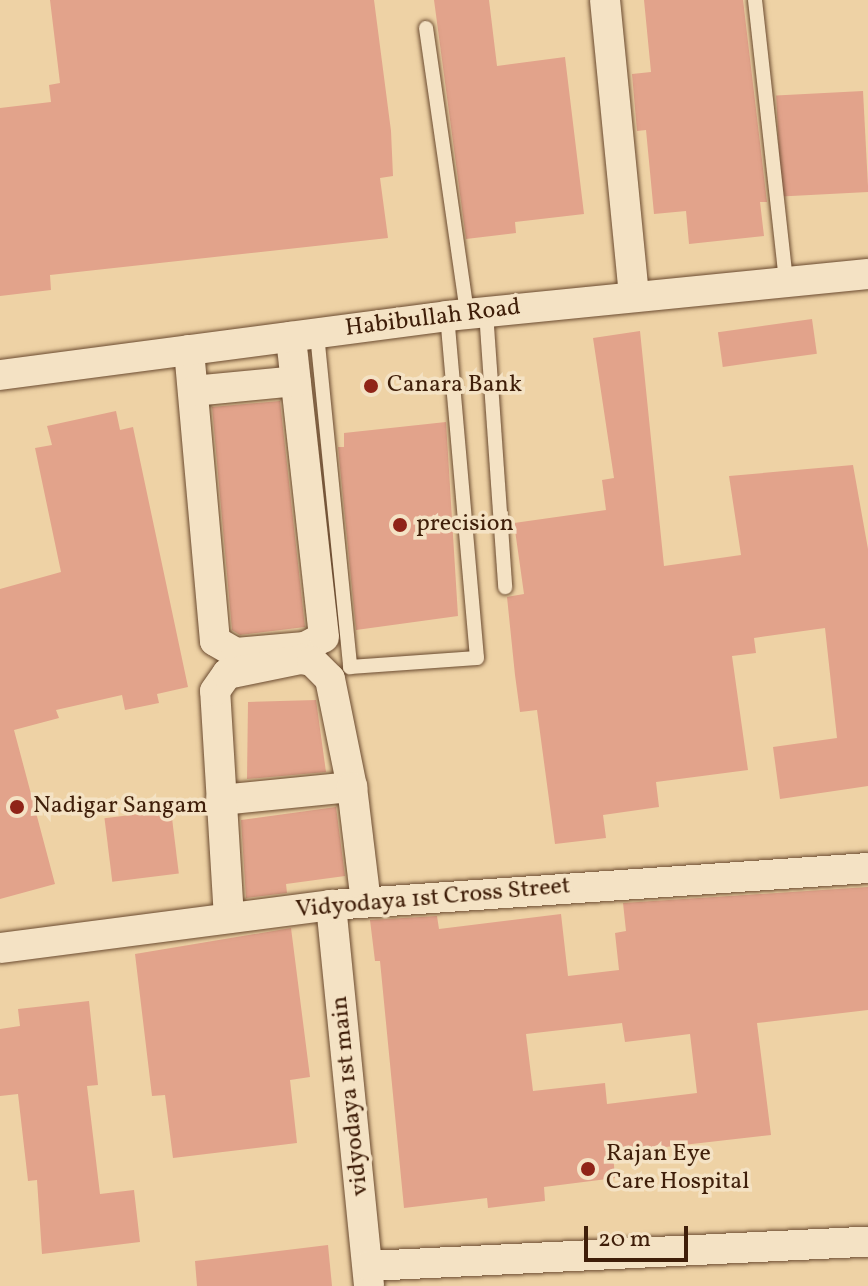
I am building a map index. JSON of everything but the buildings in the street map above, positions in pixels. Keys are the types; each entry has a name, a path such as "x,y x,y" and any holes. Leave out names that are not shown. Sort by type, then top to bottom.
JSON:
{"street":[{"path":"605,0 634,297"},
{"name":"Habibullah Road","path":"0,375 466,314 868,274"},
{"path":"189,350 215,641 236,653 305,647 324,637 296,381 304,335"},
{"path":"193,391 296,381"},
{"path":"229,918 215,691 227,674 301,659 312,661 330,679 352,787 366,902"},
{"path":"221,800 352,787"},
{"name":"Vidyodaya 1st Cross Street","path":"0,948 331,905 868,868"},
{"name":"vidyodaya 1st main","path":"331,905 369,1276"},
{"path":"369,1276 868,1242"}],"lane":[{"path":"755,0 786,283"},
{"path":"426,28 505,587"},
{"path":"304,335 350,667 477,658 466,314"}],"place":[{"name":"Canara Bank","path":"371,386"},
{"name":"precision","path":"400,525"},
{"name":"Nadigar Sangam","path":"17,807"},
{"name":"Rajan Eye Care Hospital","path":"588,1169"}]}
